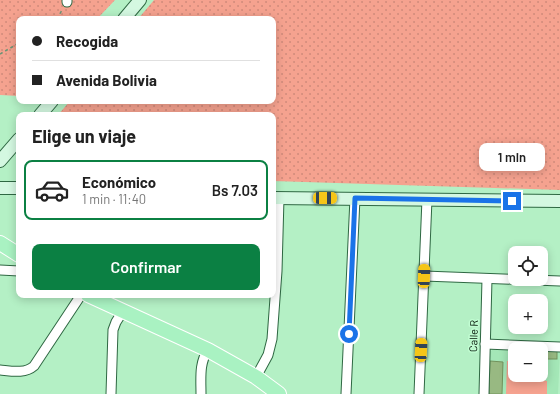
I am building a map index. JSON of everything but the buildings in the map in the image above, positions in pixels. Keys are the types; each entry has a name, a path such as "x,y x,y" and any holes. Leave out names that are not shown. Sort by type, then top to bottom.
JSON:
{"main road":[{"path":"0,243 16,253"},
{"path":"95,298 208,350 256,377 279,394"}],"street":[{"path":"127,16 140,0"},
{"path":"43,112 49,104"},
{"path":"0,161 16,143"},
{"path":"0,188 16,188"},
{"path":"276,198 560,201"},
{"path":"346,394 355,198"},
{"path":"420,394 427,199"},
{"path":"0,270 16,271"},
{"path":"424,276 560,281"},
{"name":"Calle R","path":"484,394 487,279"},
{"path":"0,370 30,370 79,298"},
{"path":"256,377 268,356 272,339 274,298"},
{"path":"111,394 113,330 123,311"},
{"path":"485,344 560,347"},
{"path":"201,394 201,364 208,350"}],"path":[{"path":"59,16 67,1"},
{"path":"0,54 16,45"}],"shaded area":[{"path":"0,0 115,0 100,16 16,16 16,96 0,95"},
{"path":"154,0 560,0 560,190 276,181 276,112 61,112 67,104 276,104 276,16 141,16"},
{"path":"493,349 508,349 508,382 548,382 548,349 557,350 560,353 558,394 489,394 489,353"},
{"path":"507,361 508,382 547,382 547,394 506,394"}],"route":[{"path":"349,334 355,198 512,201"}]}
